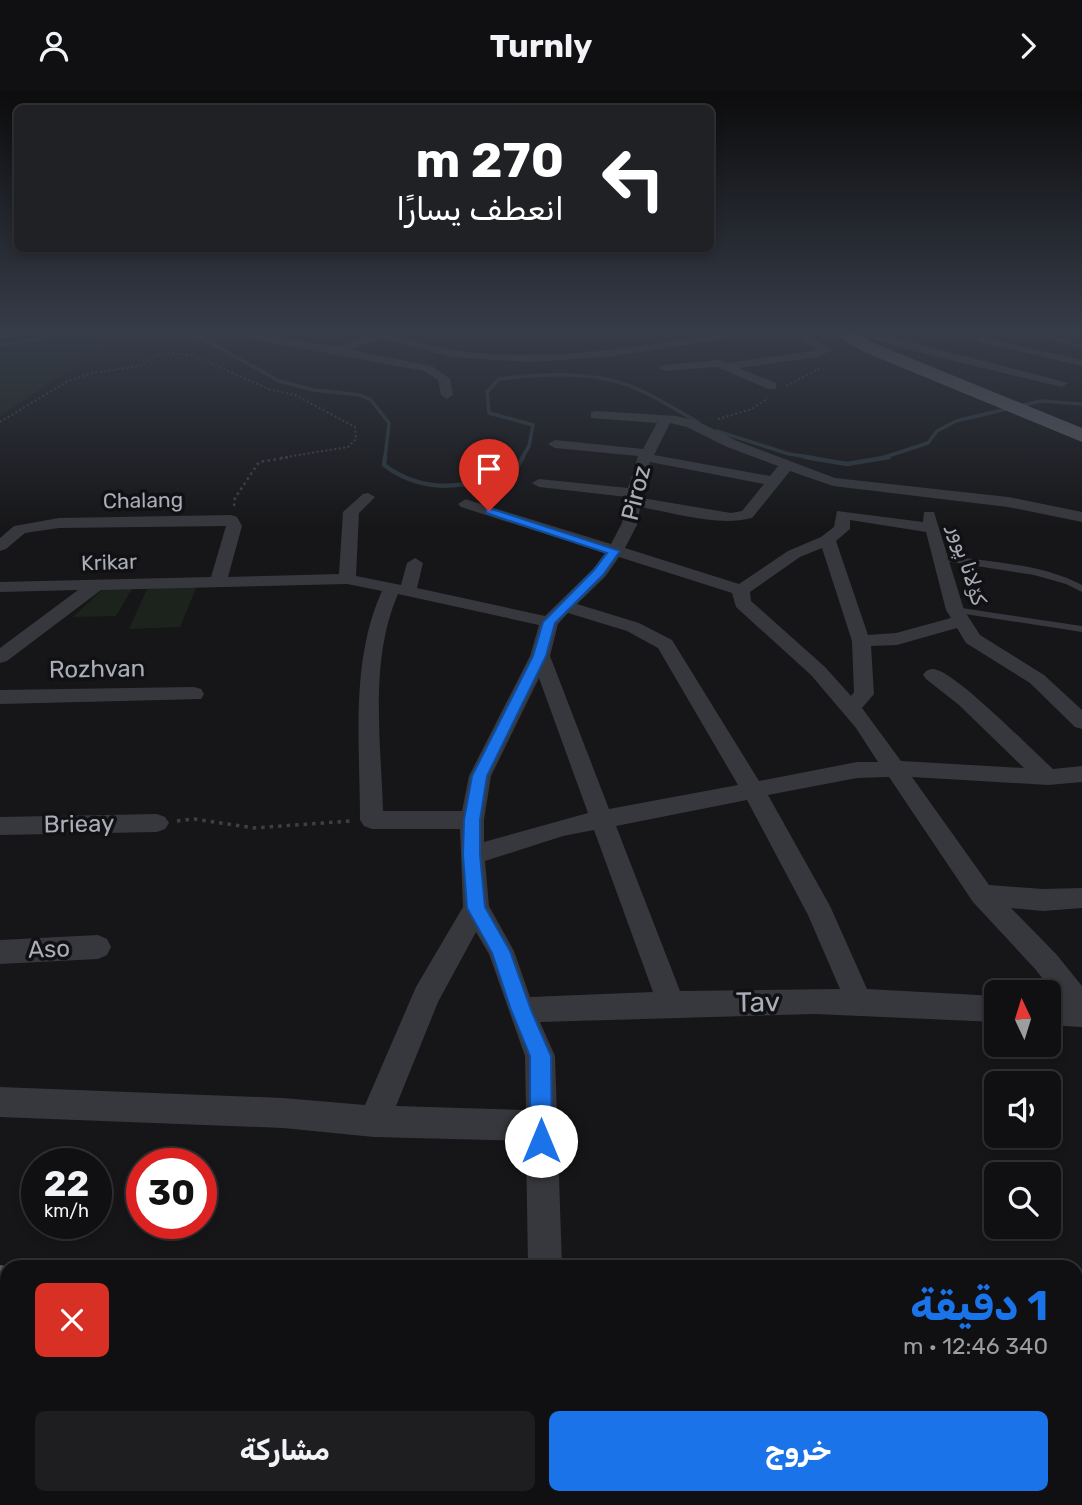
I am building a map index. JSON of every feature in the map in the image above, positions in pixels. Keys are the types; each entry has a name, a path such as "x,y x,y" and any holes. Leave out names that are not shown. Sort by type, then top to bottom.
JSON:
{"main road":[{"path":"992,396 1075,429"}],"street":[{"path":"596,415 692,424 786,466 839,482 1008,502 1082,517"},
{"name":"Piroz","path":"556,614 598,573 630,523 633,497 645,455 664,420"},
{"path":"555,444 645,455 772,481"},
{"path":"539,483 633,497 732,518 747,515 786,466"},
{"path":"741,590 794,554 827,540 842,529 842,496 839,482"},
{"name":"کۆلانا پوور","path":"921,492 958,615 973,639 1037,679 1082,722"},
{"path":"347,579 351,512 368,498"},
{"path":"466,504 741,590"},
{"path":"842,514 933,528"},
{"path":"219,580 234,526 231,520"},
{"name":"Chalang","path":"0,546 20,529 59,523 231,520"},
{"path":"827,540 861,641 864,694 850,708"},
{"path":"415,563 400,588 384,600 379,619 372,669 372,820 472,820"},
{"name":"Krikar","path":"0,587 347,579 632,627 665,644 753,789 821,914 859,1002"},
{"path":"0,657 95,586"},
{"path":"741,590 742,603 818,671 850,708 982,895 1046,962 1082,1008"},
{"path":"545,1260 540,1056 501,951 476,908 472,820 480,776 540,656 556,614"},
{"path":"861,641 897,639 958,615"},
{"path":"540,656 671,1003"},
{"path":"933,674 967,700 1048,777"},
{"name":"Rozhvan","path":"0,697 194,694"},
{"path":"472,855 563,827 856,770 895,769 1048,777 1082,774"},
{"name":"Brieay","path":"0,826 157,823"},
{"path":"982,895 1043,900 1082,898"},
{"path":"374,1121 426,996 476,908"},
{"name":"Aso","path":"0,951 98,947"},
{"name":"Tav","path":"521,1010 671,1003 859,1002 984,1008"},
{"path":"1061,1013 1082,1014"},
{"path":"0,1102 284,1113 374,1121 541,1126"}],"lane":[{"path":"941,558 1071,581 1082,589"},
{"path":"958,615 1082,629"}],"path":[{"path":"0,422 43,396"},
{"path":"231,520 234,498 259,462 348,447 355,442 358,435 355,426 297,396"},
{"path":"157,823 194,820 254,828 372,820"}],"shaded area":[{"path":"0,396 30,396 0,416"},
{"path":"197,586 180,627 129,629 148,587"},
{"path":"133,587 116,616 73,617 104,588"}],"waterway":[{"path":"362,396 371,400 389,423 385,458"},
{"path":"487,396 489,413 533,425 529,446 522,458"},
{"path":"650,396 698,422"},
{"path":"882,458 928,443 937,431 956,421 1041,401 1082,404"},
{"path":"717,431 789,454 815,458"},
{"path":"385,457 384,465 400,475 416,482 448,486 481,481 515,471 523,457"},
{"path":"805,457 847,464 889,457"}],"route":[{"path":"489,511 614,551 598,573 549,622 540,656 480,776 472,820 476,908 501,951 540,1056 541,1141"}]}
